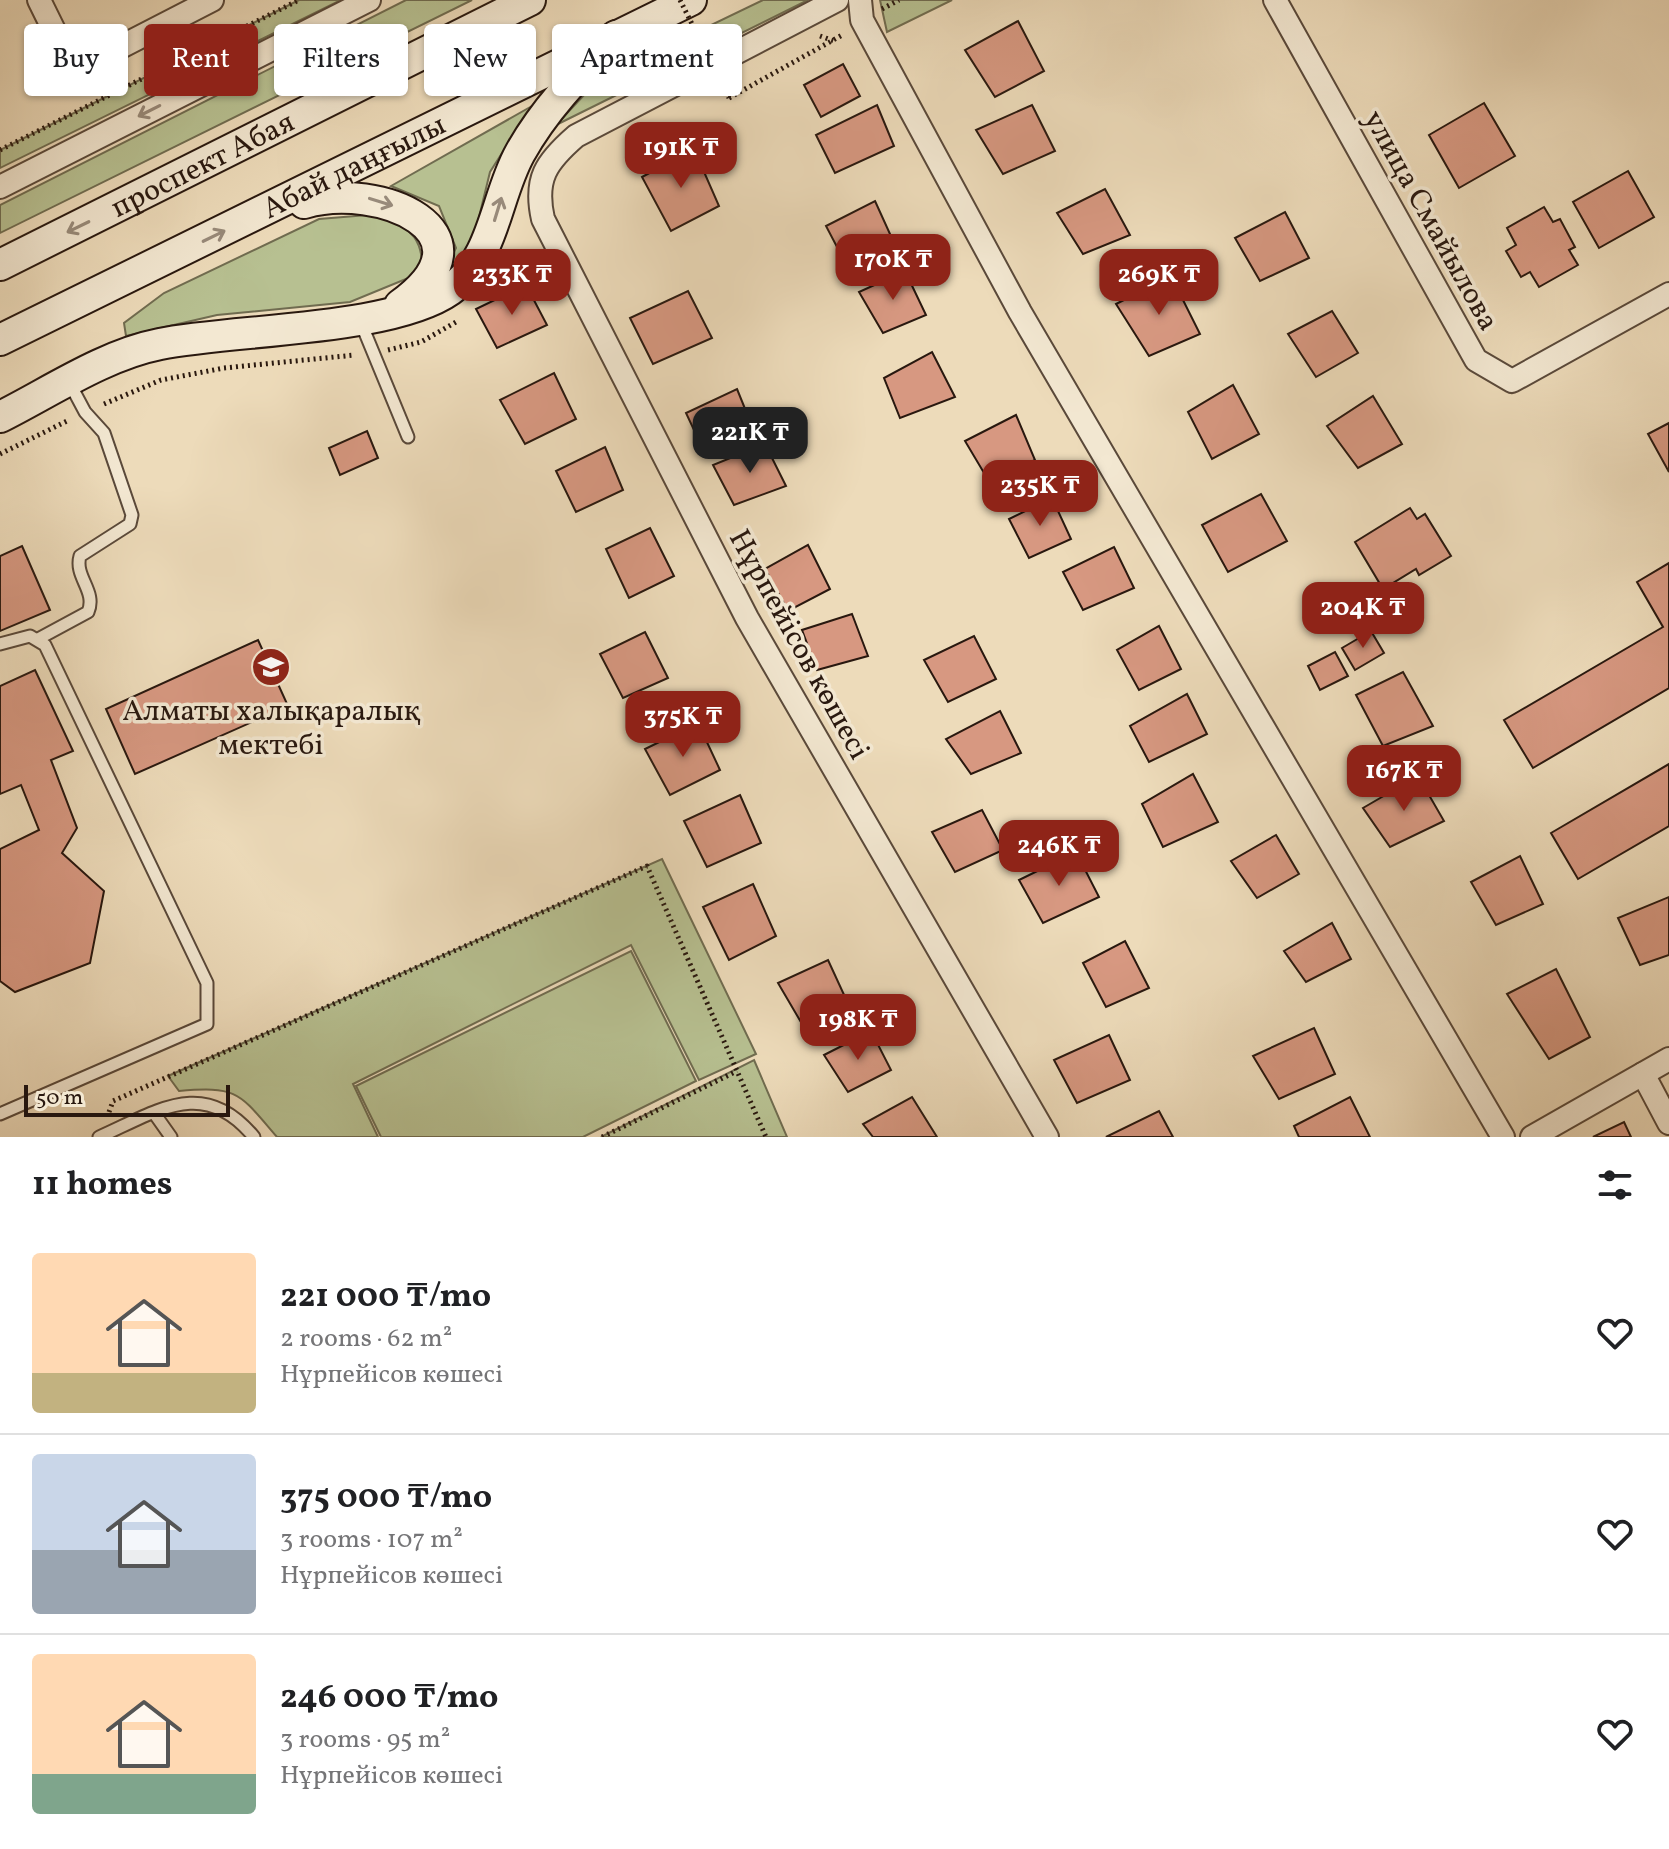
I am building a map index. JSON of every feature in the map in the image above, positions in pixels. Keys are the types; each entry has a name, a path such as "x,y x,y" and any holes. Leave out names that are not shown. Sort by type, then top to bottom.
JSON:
{"main road":[{"name":"проспект Абая","path":"0,265 530,0"},
{"name":"Абай даңғылы","path":"641,24 691,0"},
{"name":"Абай даңғылы","path":"0,340 552,68"},
{"path":"0,417 69,382 155,345 359,319 420,306 450,290 473,268 489,239 518,157 537,124 562,96"},
{"path":"251,218 323,197 358,196 383,201 414,215 432,230 438,248 436,266 428,282 389,313"}],"street":[{"path":"39,0 74,71 212,0"},
{"path":"0,187 369,0"},
{"name":"Нұрпейісов көшесі","path":"837,0 576,136 558,151 542,175 538,196 543,219 747,618 1047,1137"},
{"path":"860,0 862,20 1020,312 1503,1137"},
{"name":"улица Смайылова","path":"1275,0 1476,360 1512,381 1669,294"},
{"path":"1532,1137 1669,1059"},
{"path":"1643,1074 1669,1123"}],"lane":[{"path":"359,319 408,437"},
{"path":"0,644 17,637 38,639 88,612 91,596 80,570 80,556 130,524 132,515 104,433 85,412 69,382"},
{"path":"0,1114 207,1024 207,983 45,645 38,639"},
{"path":"99,1137 191,1100 218,1105 254,1137"},
{"path":"154,1113 171,1137"}],"path":[{"path":"0,150 299,0"},
{"path":"680,0 729,98 834,41"},
{"path":"104,1125 113,1101 647,866 766,1137"},
{"path":"602,1137 737,1071"}],"green space":[{"path":"299,0 341,0 292,24 274,24 274,33 258,41 258,24 251,24"},
{"path":"406,0 472,0 408,32 408,24 358,24"},
{"path":"763,0 808,0 742,33 742,24 713,24"},
{"path":"880,0 952,0 887,32"},
{"path":"274,67 274,96 278,96 0,233 0,205 216,96 258,96 258,75"},
{"path":"144,78 146,96 0,168 0,150 108,96 128,96 128,86"},
{"path":"583,96 614,96 556,125"},
{"path":"532,106 490,172 471,250 432,294 456,248 439,206 391,186"},
{"path":"380,214 407,230 417,241 423,272 350,302 217,315 126,336 124,323 164,293 319,219"},
{"path":"662,859 756,1054 699,1080 631,945 353,1084 378,1137 277,1137 236,1096 214,1090 179,1091 168,1076"},
{"path":"631,951 696,1081 583,1137 381,1137 356,1086"},
{"path":"754,1060 787,1137 601,1137"}],"building":[{"path":"1018,21 1044,71 995,97 965,50"},
{"path":"843,64 860,96 821,117 804,85"},
{"path":"1484,103 1515,156 1459,188 1429,135"},
{"path":"877,105 894,146 835,173 816,135"},
{"path":"1032,105 1055,151 1003,174 976,130"},
{"path":"694,149 719,206 671,231 642,177"},
{"path":"1628,171 1654,217 1599,248 1573,202"},
{"path":"1105,189 1130,235 1083,254 1057,213"},
{"path":"875,201 895,245 847,266 826,226"},
{"path":"1544,207 1553,222 1560,219 1575,247 1569,250 1578,265 1539,287 1530,272 1521,277 1506,251 1516,245 1507,228"},
{"path":"1285,212 1309,258 1260,281 1235,238"},
{"path":"905,271 926,315 883,333 859,292"},
{"path":"1171,276 1200,334 1149,356 1116,304"},
{"path":"526,285 547,325 497,348 476,309"},
{"path":"688,291 712,338 653,364 630,318"},
{"path":"1332,311 1358,353 1316,377 1288,334"},
{"path":"932,352 955,397 900,418 884,378"},
{"path":"554,373 576,419 525,444 500,400"},
{"path":"1233,385 1259,434 1212,459 1188,412"},
{"path":"737,389 752,426 702,447 686,413"},
{"path":"1373,396 1402,444 1358,468 1327,426"},
{"path":"1016,415 1035,460 990,483 965,441"},
{"path":"1669,423 1669,472 1648,434"},
{"path":"367,431 378,458 340,475 329,448"},
{"path":"765,444 786,486 734,505 713,465"},
{"path":"605,447 623,490 576,512 556,471"},
{"path":"1261,494 1287,541 1228,572 1202,525"},
{"path":"1052,498 1071,539 1029,558 1009,519"},
{"path":"1410,508 1417,519 1425,514 1451,556 1419,575 1416,569 1383,589 1355,542"},
{"path":"650,528 674,576 629,598 606,549"},
{"path":"808,545 830,589 788,611 765,569"},
{"path":"22,546 50,610 0,631 0,556"},
{"path":"1114,547 1134,588 1083,610 1063,572"},
{"path":"1669,563 1669,688 1533,768 1504,720 1663,627 1637,582"},
{"path":"852,614 868,656 817,670 802,630"},
{"path":"1159,626 1181,669 1139,690 1117,650"},
{"path":"1371,631 1384,653 1355,670 1342,648"},
{"path":"645,632 668,678 623,698 600,654"},
{"path":"974,636 996,679 948,702 924,660"},
{"path":"258,640 288,706 135,774 106,709"},
{"path":"1335,652 1348,676 1320,690 1308,666"},
{"path":"35,670 73,751 51,760 77,828 62,853 104,891 90,963 15,992 0,981 0,849 39,830 21,785 0,794 0,686"},
{"path":"1403,672 1433,726 1383,746 1356,695"},
{"path":"1187,694 1207,734 1149,762 1130,726"},
{"path":"1000,711 1021,753 971,774 946,739"},
{"path":"698,723 720,770 670,795 645,749"},
{"path":"1669,764 1669,826 1578,879 1551,833"},
{"path":"1193,774 1218,822 1163,847 1142,804"},
{"path":"1418,776 1444,821 1390,847 1363,808"},
{"path":"740,795 761,843 707,867 684,821"},
{"path":"982,810 1003,850 955,872 932,832"},
{"path":"1276,835 1299,874 1257,898 1231,861"},
{"path":"1076,852 1099,897 1043,923 1019,880"},
{"path":"1520,856 1543,904 1496,925 1471,882"},
{"path":"753,884 776,936 729,960 703,907"},
{"path":"1669,897 1669,955 1640,965 1618,918"},
{"path":"1332,923 1351,959 1306,982 1284,951"},
{"path":"1125,941 1149,988 1106,1007 1083,963"},
{"path":"828,960 851,1010 805,1029 778,983"},
{"path":"1556,969 1590,1037 1549,1059 1507,994"},
{"path":"1314,1028 1335,1074 1279,1099 1253,1056"},
{"path":"871,1031 891,1070 848,1092 824,1055"},
{"path":"1109,1035 1130,1080 1077,1103 1054,1060"},
{"path":"912,1097 937,1137 873,1137 863,1124"},
{"path":"1350,1097 1370,1137 1299,1137 1294,1126"},
{"path":"1159,1111 1173,1137 1106,1137"},
{"path":"1624,1122 1631,1137 1593,1137"}],"place":[{"name":"Алматы халықаралық мектебі","path":"271,667"}]}
